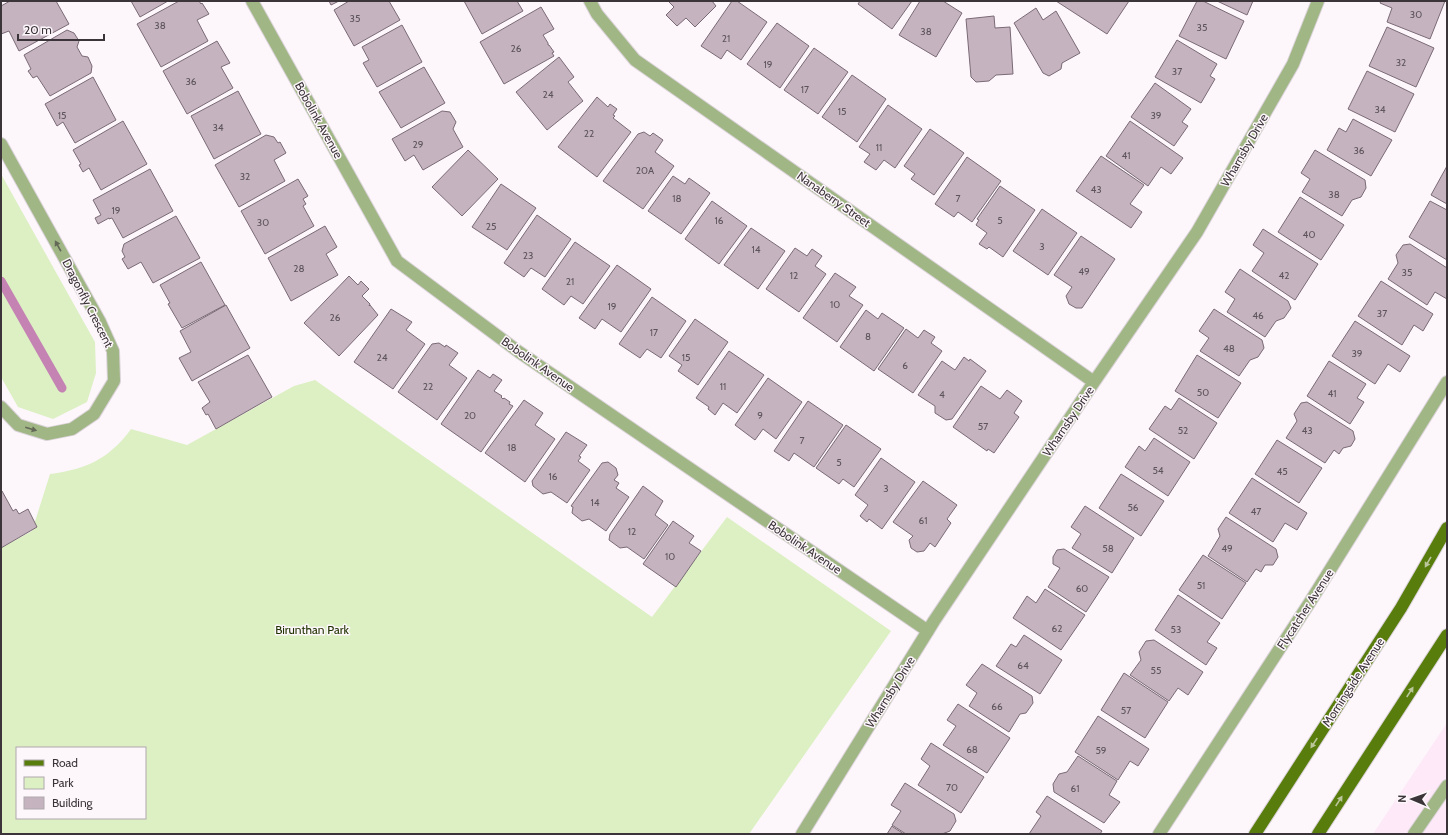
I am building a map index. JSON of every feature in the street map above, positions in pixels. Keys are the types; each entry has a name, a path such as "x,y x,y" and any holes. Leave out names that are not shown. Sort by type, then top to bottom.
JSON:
{"main road":[{"name":"Morningside Avenue","path":"1255,834 1401,608 1447,528"},
{"path":"1318,834 1447,635"}],"street":[{"name":"Bobolink Avenue","path":"252,1 397,261 519,352 928,631"},
{"name":"Nanaberry Street","path":"590,1 597,14 635,60 1094,382"},
{"name":"Wharnsby Drive","path":"802,834 928,631 1094,382 1197,232 1293,64 1318,1"},
{"name":"Dragonfly Crescent","path":"1,144 100,322 113,351 114,381 94,414 72,429 47,434 18,425 1,407"},
{"name":"Flycatcher Avenue","path":"1159,834 1310,602 1447,382"},
{"path":"1414,834 1447,786"}],"shaded area":[{"path":"1447,723 1447,834 1373,834"}],"green space":[{"path":"1,174 95,342 96,373 87,402 53,419 18,407 1,377"},
{"name":"Birunthan Park","path":"315,380 652,617 727,517 891,631 749,834 1,834 1,548 32,531 50,474 76,469 100,459 116,446 131,429 187,445 294,386"}],"building":[{"path":"10,1 56,1 69,24 19,51 9,31 1,34 1,6"},
{"path":"131,1 168,1 140,17"},
{"path":"179,1 199,1 201,4 202,3 209,14 197,20 208,41 161,67 137,24"},
{"path":"329,1 339,1 331,5"},
{"path":"349,1 389,1 400,20 354,46 334,10"},
{"path":"464,1 517,1 523,11 482,34"},
{"path":"668,1 712,1 716,6 695,27 686,18 677,26 666,15 674,7"},
{"path":"732,1 737,1 767,22 741,60 727,50 721,59 701,46"},
{"path":"860,1 912,1 892,29 858,4"},
{"path":"920,1 943,1 962,13 936,57 899,35"},
{"path":"1056,1 1129,1 1107,34"},
{"path":"1197,1 1203,1 1244,21 1226,59 1179,36"},
{"path":"1217,1 1253,1 1247,15"},
{"path":"1381,1 1445,1 1430,39 1387,22 1392,8 1380,3"},
{"path":"541,7 554,29 543,35 548,45 554,52 552,53 554,56 504,84 480,42"},
{"path":"1036,8 1043,20 1056,11 1080,53 1062,63 1061,69 1049,76 1043,73 1014,23"},
{"path":"994,16 995,28 1010,27 1013,74 996,75 989,81 976,82 971,77 966,19"},
{"path":"777,23 809,46 780,88 747,64"},
{"path":"402,25 422,62 377,87 363,63 369,60 362,47"},
{"path":"1387,27 1434,48 1416,87 1369,66"},
{"path":"67,30 74,33 79,41 77,47 82,56 88,57 92,66 91,73 50,96 37,76 33,78 28,71 31,69 24,55"},
{"path":"1177,40 1217,64 1210,76 1215,79 1201,103 1155,77"},
{"path":"217,41 230,63 221,67 233,88 187,114 163,71"},
{"path":"814,48 848,72 818,114 784,90"},
{"path":"559,57 574,77 568,82 583,101 547,130 516,92"},
{"path":"424,67 445,103 401,128 379,92"},
{"path":"1367,71 1414,94 1395,132 1348,109"},
{"path":"852,75 886,99 857,142 822,117"},
{"path":"93,77 116,120 75,143 63,122 57,126 45,104"},
{"path":"1155,83 1191,109 1182,122 1188,126 1174,146 1131,117"},
{"path":"238,91 261,134 214,159 191,116"},
{"path":"597,97 608,107 610,104 617,109 613,115 615,116 613,118 631,132 597,177 558,147"},
{"path":"888,105 922,129 895,168 884,160 876,170 864,162 870,154 859,147"},
{"path":"442,111 450,112 456,122 453,129 463,147 423,170 414,155 405,161 392,139"},
{"path":"1353,119 1392,140 1371,176 1327,150 1339,128 1346,132"},
{"path":"123,121 147,164 101,190 89,168 83,172 79,165 81,164 73,150"},
{"path":"1130,121 1183,158 1171,174 1161,167 1148,186 1106,156"},
{"path":"930,129 964,153 934,195 911,179 915,174 904,166"},
{"path":"644,132 650,136 653,133 663,140 655,152 674,166 643,209 603,181 638,134"},
{"path":"266,135 274,137 278,143 280,142 286,153 274,160 285,181 239,207 215,165"},
{"path":"468,150 498,179 462,216 432,187"},
{"path":"1315,150 1365,180 1366,188 1361,197 1352,200 1342,216 1302,192 1310,179 1301,173"},
{"path":"1101,156 1144,185 1130,204 1142,212 1131,228 1076,191"},
{"path":"967,157 1001,181 972,222 958,212 954,217 935,204"},
{"path":"1447,166 1447,204 1431,195"},
{"path":"150,169 173,211 123,238 112,218 98,224 95,218 101,215 93,200"},
{"path":"673,176 685,184 689,178 710,193 681,234 648,211"},
{"path":"298,179 308,196 303,199 306,204 303,206 314,226 265,254 241,211"},
{"path":"501,184 536,208 507,250 472,227"},
{"path":"1000,186 1035,210 1003,257 989,247 987,249 979,244 987,233 976,225 979,220 977,219"},
{"path":"1300,197 1344,225 1321,260 1278,232"},
{"path":"712,201 747,226 719,264 685,239"},
{"path":"1430,201 1447,210 1447,260 1409,237"},
{"path":"1042,209 1077,233 1048,275 1013,251"},
{"path":"537,215 571,239 545,277 531,268 524,277 504,263"},
{"path":"176,216 200,258 153,283 141,262 128,269 122,259 125,257 122,251 124,244"},
{"path":"325,226 337,247 326,254 338,275 291,301 268,258"},
{"path":"751,228 785,251 758,289 724,265"},
{"path":"1263,229 1318,264 1295,300 1252,271 1264,253 1253,245"},
{"path":"1081,236 1115,259 1082,308 1076,308 1069,304 1066,296 1072,287 1054,275"},
{"path":"575,242 610,266 583,304 571,296 564,305 542,289"},
{"path":"1410,244 1447,268 1447,299 1435,292 1427,305 1388,279 1398,263 1396,255 1403,245"},
{"path":"795,248 807,256 812,249 822,256 815,266 826,274 799,312 766,289"},
{"path":"201,262 225,305 182,328 168,304 170,303 160,285"},
{"path":"617,265 651,289 621,332 602,319 595,329 579,318"},
{"path":"1240,269 1288,301 1291,308 1284,318 1276,321 1265,337 1227,312 1235,299 1225,292"},
{"path":"835,273 856,287 849,296 863,305 837,342 803,318"},
{"path":"349,276 358,285 361,281 369,289 362,296 378,315 339,356 304,323"},
{"path":"1381,281 1433,314 1423,331 1414,325 1402,345 1358,316"},
{"path":"652,297 686,321 661,358 647,349 640,358 619,344"},
{"path":"226,305 250,348 192,381 179,358 191,352 180,331"},
{"path":"391,309 412,322 406,330 425,344 393,389 354,362"},
{"path":"1214,309 1262,340 1264,348 1258,357 1250,360 1239,376 1200,351 1209,338 1199,331"},
{"path":"866,310 878,319 882,313 904,328 874,371 840,347"},
{"path":"695,319 728,342 698,385 678,371 682,365 669,356"},
{"path":"1355,321 1410,356 1400,372 1388,364 1375,384 1332,356"},
{"path":"906,329 918,338 924,330 935,337 931,343 942,351 913,393 878,369"},
{"path":"439,343 445,347 446,345 458,353 449,365 467,378 437,420 398,392 432,344"},
{"path":"729,351 764,375 737,413 723,403 715,415 708,409 709,407 696,398"},
{"path":"248,355 272,397 216,429 208,414 206,415 202,408 210,402 198,382"},
{"path":"1197,355 1241,383 1218,418 1175,391"},
{"path":"964,357 969,361 970,359 986,371 952,419 946,420 935,413 935,406 918,395 942,361 955,370"},
{"path":"1329,361 1366,384 1357,398 1364,402 1350,424 1307,396"},
{"path":"478,370 490,378 493,374 502,380 494,391 502,396 501,397 503,399 504,398 510,402 509,404 513,406 481,452 441,424"},
{"path":"768,378 802,402 776,439 763,429 755,440 735,425"},
{"path":"981,386 1000,399 1007,390 1022,401 1014,413 1019,417 994,453 988,449 987,451 953,427"},
{"path":"1179,398 1217,423 1194,459 1149,429 1165,406 1171,410"},
{"path":"524,400 543,413 535,425 555,439 525,482 485,453"},
{"path":"808,401 843,425 814,467 794,453 789,461 774,451"},
{"path":"1307,402 1353,431 1355,439 1351,446 1343,448 1339,454 1334,450 1325,463 1286,438 1297,421 1294,414 1301,403"},
{"path":"846,425 881,449 854,487 843,479 839,484 816,468"},
{"path":"566,432 587,445 579,456 581,457 578,461 590,470 567,503 551,492 543,494 533,486 532,481"},
{"path":"1154,438 1190,462 1168,496 1125,467 1139,446 1145,451"},
{"path":"1277,440 1322,468 1299,503 1255,474"},
{"path":"881,458 915,482 882,529 869,519 867,522 860,516 868,505 855,495"},
{"path":"608,462 616,468 618,475 614,480 619,483 616,488 629,497 606,531 589,519 582,521 572,513 573,507 571,506 602,463"},
{"path":"1121,474 1164,501 1141,536 1099,508"},
{"path":"1252,478 1307,513 1297,530 1285,523 1273,542 1229,513"},
{"path":"923,481 957,505 947,519 951,523 935,547 930,543 924,551 917,552 911,548 909,540 913,536 893,522"},
{"path":"643,486 663,501 655,515 668,525 644,559 627,547 620,548 609,540 610,534"},
{"path":"2,491 13,511 16,509 19,514 28,509 37,527 1,548 1,492"},
{"path":"1085,506 1134,538 1112,573 1072,548 1081,534 1071,527"},
{"path":"1226,517 1276,549 1278,557 1273,565 1265,565 1261,572 1256,569 1247,582 1208,556 1220,536 1218,529"},
{"path":"673,521 694,536 689,543 701,551 676,587 643,564"},
{"path":"1064,549 1109,577 1086,612 1048,587 1060,568 1053,564 1053,557 1057,550"},
{"path":"1203,555 1246,583 1222,619 1179,590"},
{"path":"1045,589 1085,615 1061,650 1013,618 1027,596 1036,603"},
{"path":"1178,595 1220,623 1207,642 1217,648 1206,665 1155,630"},
{"path":"1024,635 1062,660 1040,694 996,666 1011,644 1016,647"},
{"path":"1154,640 1203,672 1188,695 1178,688 1169,701 1130,675 1141,660 1139,652 1146,641"},
{"path":"982,664 1032,696 1033,703 1026,713 1020,714 1009,732 969,706 977,693 966,685"},
{"path":"1124,673 1168,702 1145,738 1101,710"},
{"path":"958,704 1010,738 987,773 943,745 956,726 947,720"},
{"path":"1098,716 1149,749 1138,766 1130,761 1118,780 1075,752"},
{"path":"931,743 984,777 961,813 918,785 930,766 921,759"},
{"path":"1078,756 1117,781 1109,795 1120,802 1104,823 1054,792 1053,784 1059,774 1067,772"},
{"path":"905,783 954,814 956,821 950,831 942,834 906,834 892,825 901,811 891,805"},
{"path":"1047,796 1102,831 1100,834 1029,834 1041,816 1036,812"},
{"path":"892,826 893,827 904,834 887,834"}],"waterway":[{"path":"1,281 62,388"}]}
